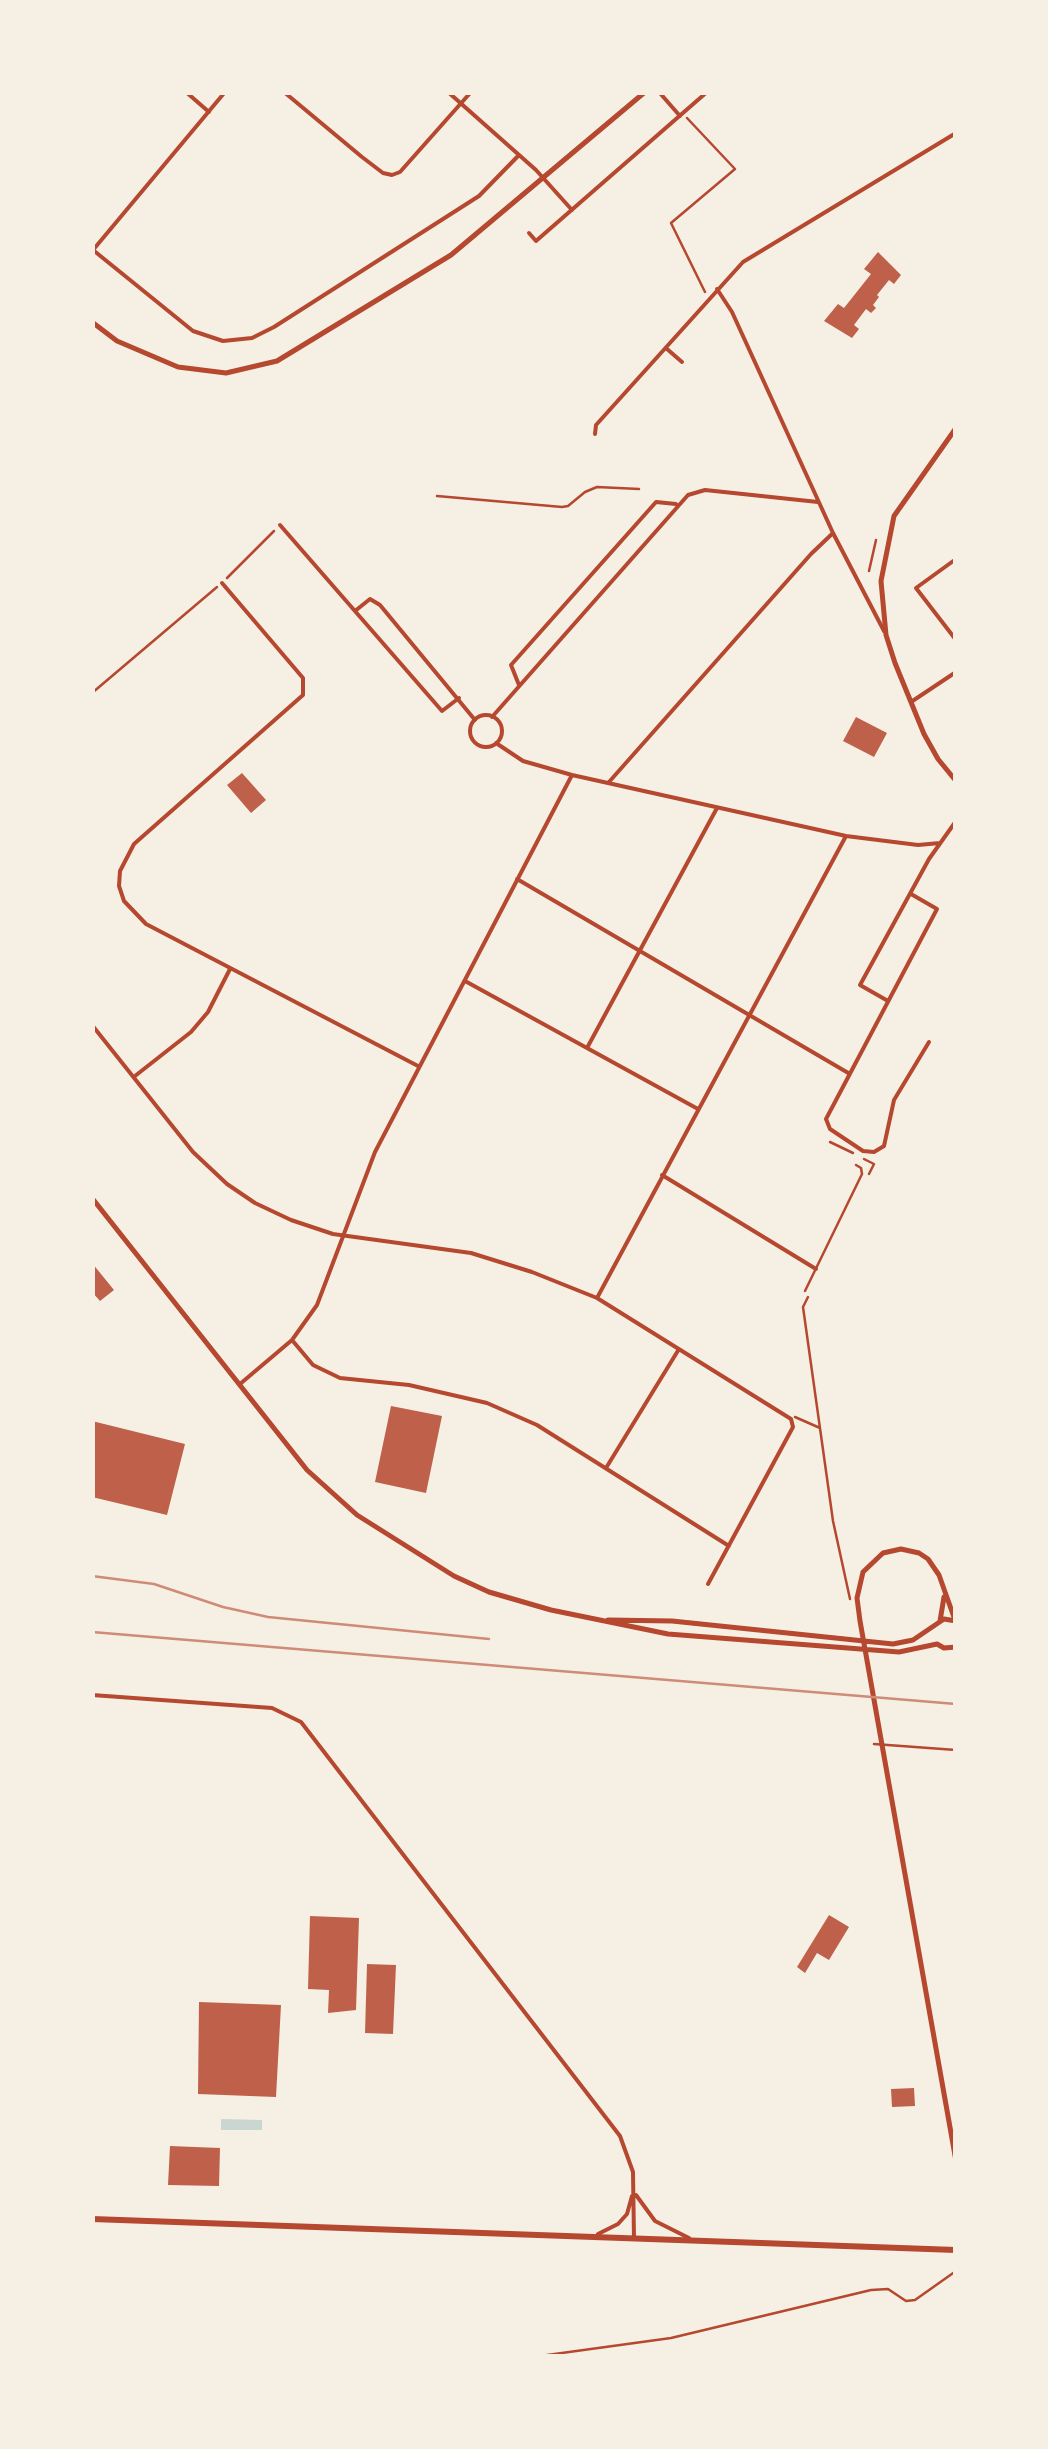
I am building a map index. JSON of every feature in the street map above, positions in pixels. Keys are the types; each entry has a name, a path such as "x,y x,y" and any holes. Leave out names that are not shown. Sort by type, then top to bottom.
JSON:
{"main road":[{"path":"92,2219 956,2250"}],"street":[{"path":"186,92 210,112"},
{"path":"225,92 93,250 184,324 196,332 228,341 252,338 274,327 479,196 519,155"},
{"path":"284,92 383,173 399,173 471,92"},
{"path":"448,92 544,178 572,210"},
{"path":"659,92 680,116"},
{"path":"528,233 536,241 708,92"},
{"path":"92,322 117,342 178,367 211,373 255,368 313,342 451,255 639,94"},
{"path":"595,434 596,425 710,296 755,252 956,134"},
{"path":"717,289 732,312 818,502 886,635 938,759 956,781"},
{"path":"666,348 682,362"},
{"path":"886,635 881,570 894,516 956,428"},
{"path":"436,496 562,507 597,487 639,489"},
{"path":"492,717 679,504 695,491 818,502"},
{"path":"519,684 510,666 656,502 679,504"},
{"path":"280,524 442,711 459,698"},
{"path":"609,782 833,533"},
{"path":"956,559 916,588 956,640"},
{"path":"222,583 304,678 303,696 134,844 125,858 119,886 124,901 146,924 418,1066"},
{"path":"356,611 370,599 380,605 476,720"},
{"path":"911,702 956,672"},
{"path":"496,743 502,729 492,717 476,720 470,730 473,740 481,746 496,743 523,761 572,775 846,836 918,845 940,842"},
{"path":"238,1384 292,1340 317,1306 375,1152 572,775"},
{"path":"587,1048 717,808"},
{"path":"888,1001 860,984 940,842 956,821"},
{"path":"596,1298 846,836"},
{"path":"518,879 850,1074"},
{"path":"911,894 937,909 826,1119 828,1126 860,1149 874,1152 884,1146 894,1100 929,1042"},
{"path":"134,1077 191,1032 208,1012 230,969"},
{"path":"464,980 698,1109"},
{"path":"92,1025 179,1136 227,1184 255,1203 291,1220 345,1236 471,1253 532,1272 596,1298 791,1419 793,1427 708,1584"},
{"path":"807,1293 862,1174 862,1168 856,1166"},
{"path":"662,1175 816,1268"},
{"path":"92,1198 286,1446 323,1486 404,1547 489,1592 551,1610 668,1634 844,1649 912,1652 938,1644 947,1649 956,1647"},
{"path":"292,1340 314,1365 340,1378 409,1385 487,1403 537,1425 729,1546"},
{"path":"606,1468 679,1349"},
{"path":"940,1621 956,1620 940,1575 928,1559 911,1550 883,1553 862,1572 860,1621 878,1744 956,2161"},
{"path":"604,1620 672,1621 893,1644 914,1640 934,1628 940,1621 945,1594"},
{"path":"934,1628 938,1644"},
{"path":"92,1695 272,1708 301,1722 620,2136 631,2160 634,2239"},
{"path":"878,1744 956,1750"},
{"path":"592,2237 618,2224 627,2214 634,2191"},
{"path":"634,2191 655,2221 693,2241"}],"path":[{"path":"691,118 735,169 672,222 701,287 710,296"},
{"path":"92,693 222,583 280,524"},
{"path":"869,572 876,540"},
{"path":"830,1142 874,1164 865,1182"},
{"path":"807,1293 803,1307 851,1609"},
{"path":"791,1419 796,1416 821,1428"},
{"path":"540,2356 671,2338 871,2290 888,2288 906,2301 915,2300 956,2271"}],"shaded area":[{"path":"221,2119 262,2120 262,2130 221,2130"}],"building":[{"path":"878,252 901,275 894,284 889,280 877,295 873,305 876,308 871,313 866,309 854,325 859,329 852,338 824,321 838,304 844,308 871,274 864,269"},
{"path":"856,717 887,733 874,757 843,741"},
{"path":"242,773 266,800 251,813 227,785"},
{"path":"92,1263 114,1290 100,1301 92,1292"},
{"path":"391,1406 442,1416 426,1493 375,1482"},
{"path":"92,1421 185,1444 167,1515 92,1497"},
{"path":"829,1915 849,1927 829,1960 817,1953 805,1973 797,1967"},
{"path":"310,1916 359,1918 356,2010 328,2013 329,1990 308,1989"},
{"path":"367,1964 396,1965 393,2034 365,2033"},
{"path":"199,2002 281,2005 276,2097 198,2094"},
{"path":"914,2088 915,2106 892,2107 891,2089"},
{"path":"170,2146 220,2148 219,2186 168,2185"}],"railway":[{"path":"92,1576 154,1584 268,1617 489,1639"},
{"path":"92,1632 956,1704"}]}
